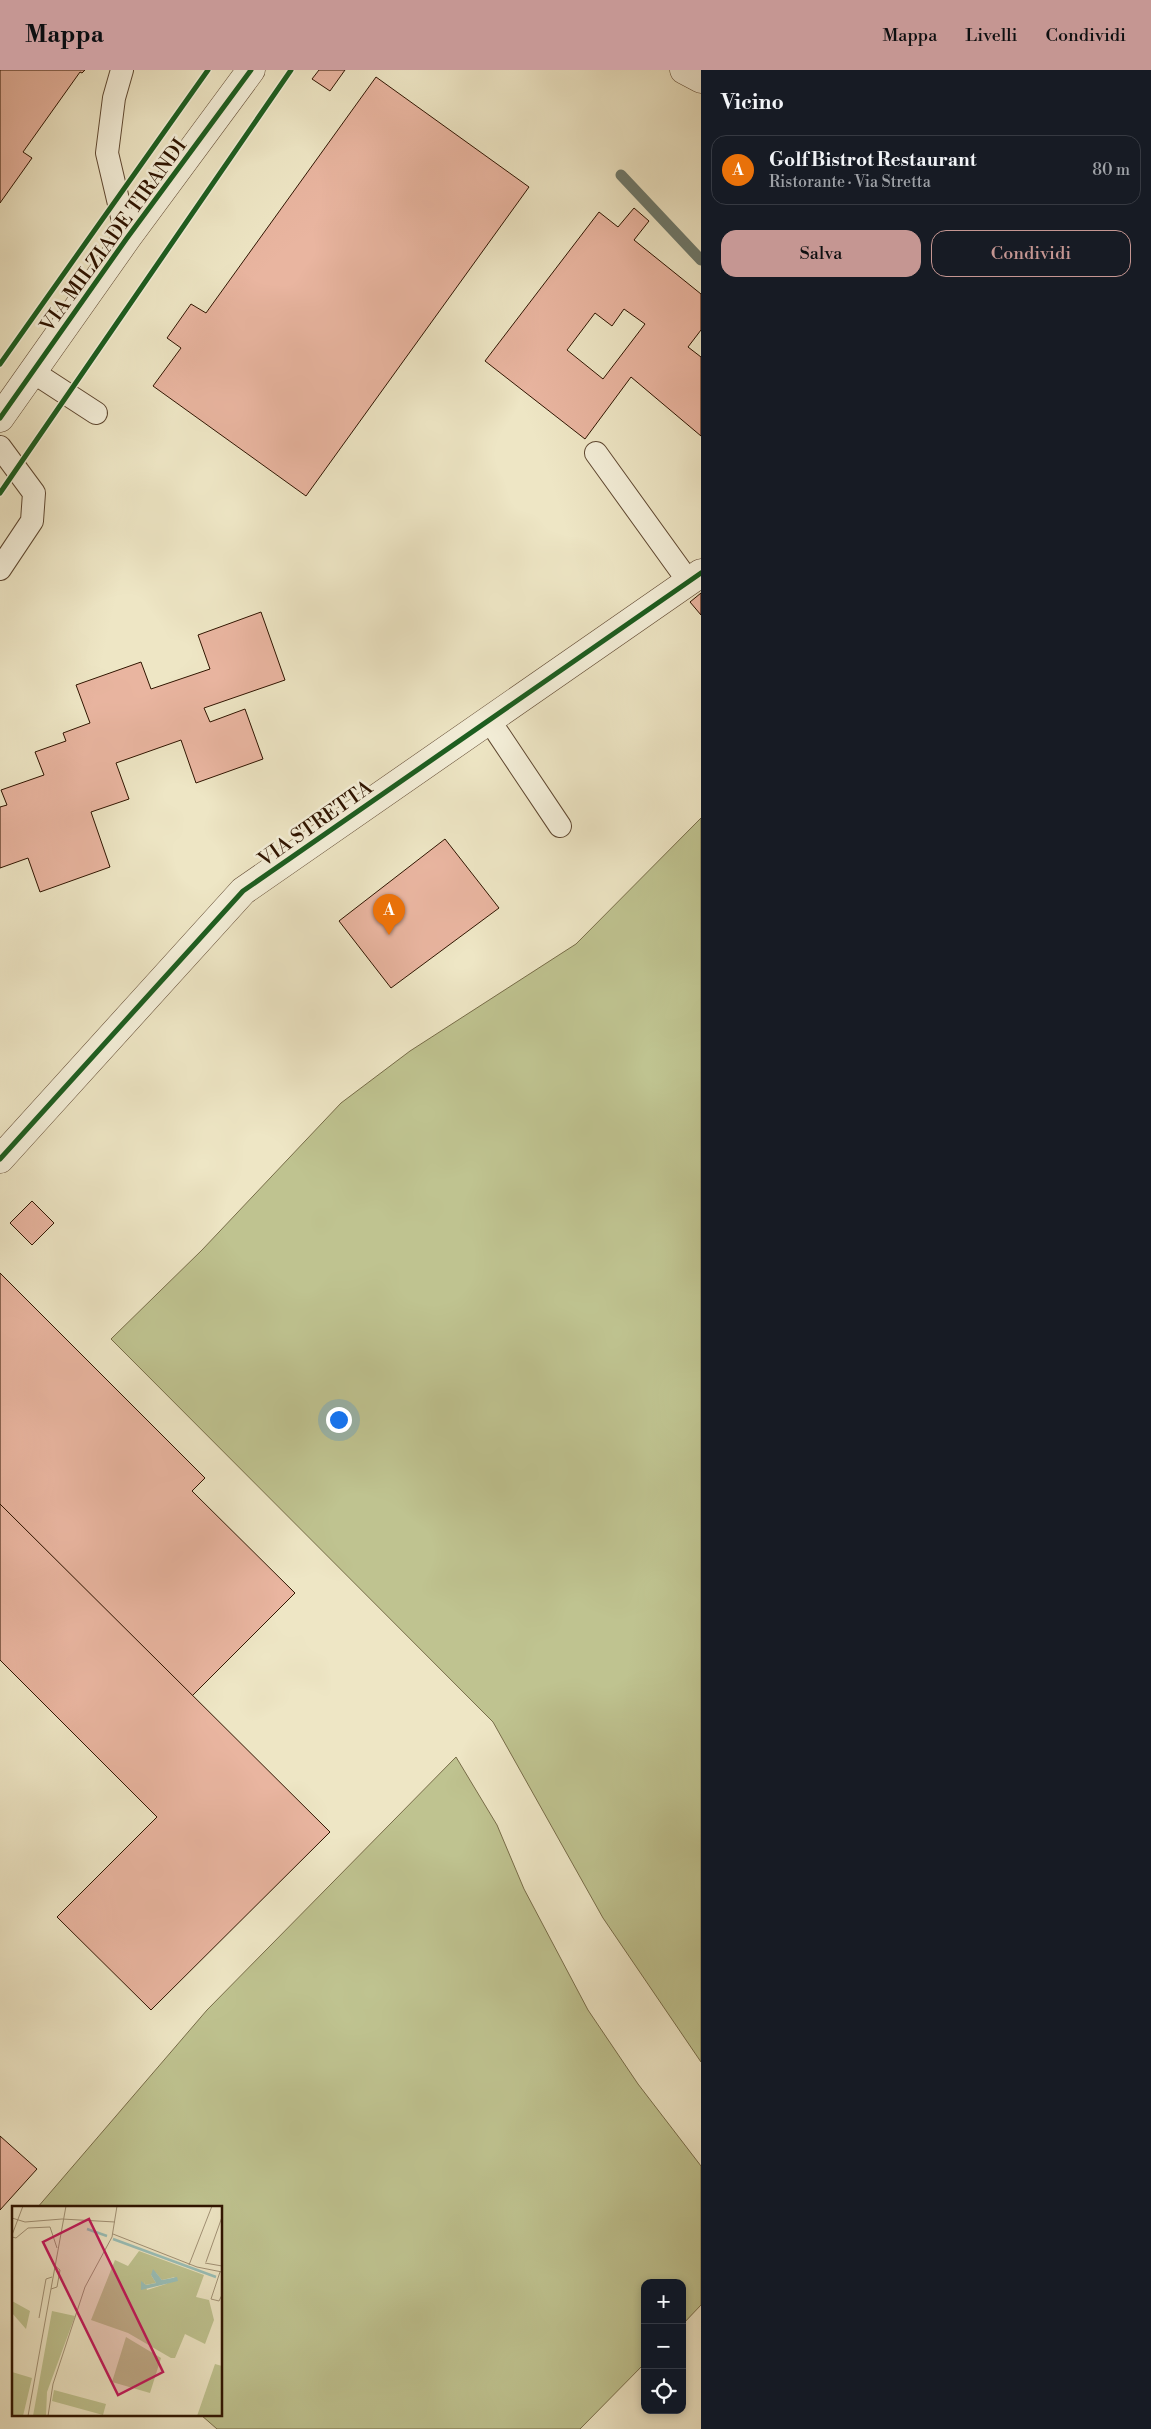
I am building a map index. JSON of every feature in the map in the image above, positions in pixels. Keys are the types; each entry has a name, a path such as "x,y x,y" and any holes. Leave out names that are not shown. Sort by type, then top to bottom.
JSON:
{"street":[{"name":"VIA MILZIADE TIRANDI","path":"0,418 127,238 251,70"},
{"path":"684,70 701,79"},
{"name":"VIA STRETTA","path":"0,1160 243,891 695,578"}],"lane":[{"path":"122,70 114,98 107,153 127,238"},
{"path":"33,372 96,413"},
{"path":"0,447 34,493 32,521 0,569"},
{"path":"596,453 695,578"},
{"path":"488,720 560,826"}],"green space":[{"path":"701,818 701,2062 603,1918 493,1722 111,1339 202,1250 341,1103 410,1051 576,944"},
{"path":"456,1757 497,1825 524,1889 588,2010 638,2084 701,2166 701,2305 686,2321 686,2279 641,2279 641,2367 580,2429 217,2429 202,2416 222,2416 222,2206 39,2206 207,2010"}],"building":[{"path":"0,70 85,70 82,73 80,72 23,152 32,158 0,203"},
{"path":"319,70 345,70 330,91 312,79"},
{"path":"376,77 529,187 306,496 153,386 181,348 167,338 191,304 206,313"},
{"path":"634,208 649,221 634,240 701,294 701,330 688,347 701,357 701,436 631,377 585,439 485,361 599,212 618,227","holes":["624,309 645,324 603,379 567,350 595,313 612,326"]},
{"path":"701,593 701,615 690,602"},
{"path":"261,612 285,680 204,708 210,722 245,709 263,759 196,783 181,740 116,763 129,799 91,812 110,867 40,892 28,858 0,868 0,807 7,805 1,790 44,775 35,752 66,741 63,733 90,723 76,685 141,662 151,689 210,669 198,635"},
{"path":"445,839 499,908 391,988 339,921"},
{"path":"32,1201 54,1223 32,1245 10,1223"},
{"path":"0,1273 205,1478 192,1491 295,1593 192,1696 0,1504"},
{"path":"0,1504 330,1832 151,2010 57,1917 157,1817 0,1660"},
{"path":"0,2136 37,2169 0,2210"}],"waterway":[{"path":"621,175 701,260"}],"cycle path":[{"path":"0,364 208,70"},
{"path":"0,418 127,238 251,70"},
{"path":"0,493 291,70"},
{"path":"0,1159 243,891 701,573"}],"place":[{"name":"Golf Bistrot Restaurant","path":"389,935"}]}
